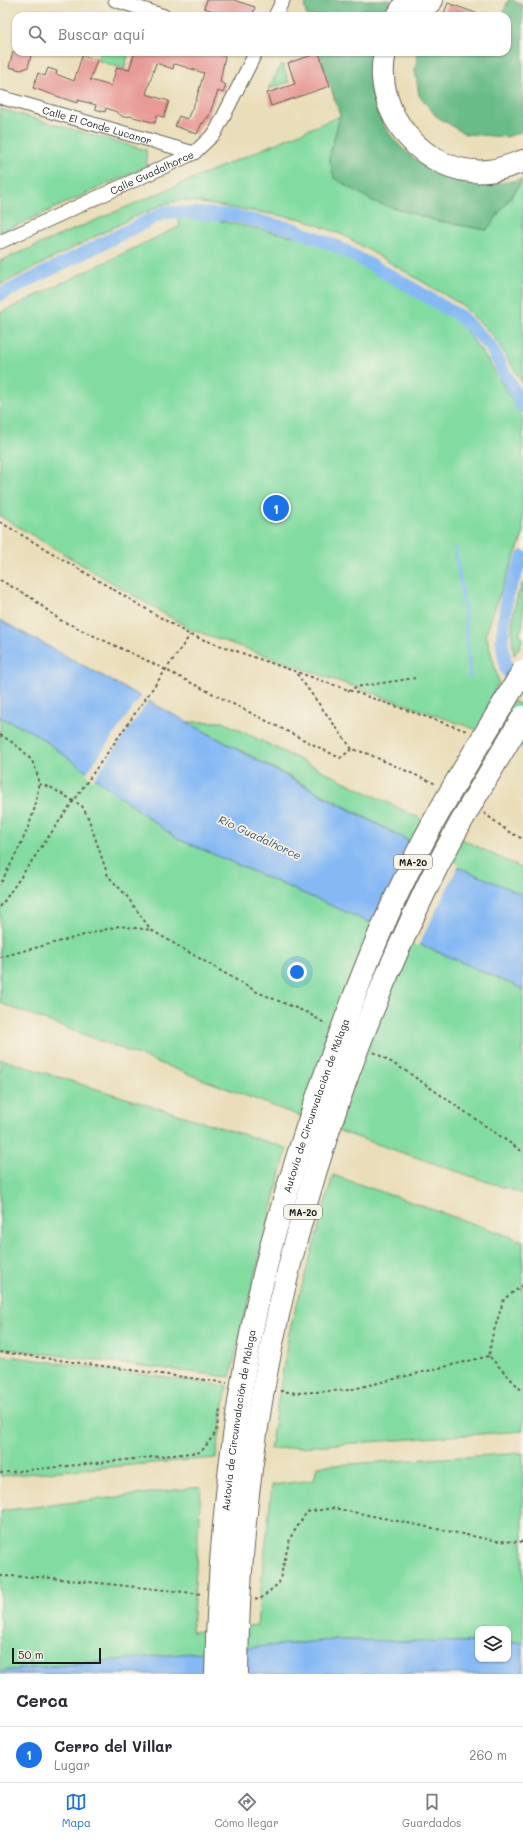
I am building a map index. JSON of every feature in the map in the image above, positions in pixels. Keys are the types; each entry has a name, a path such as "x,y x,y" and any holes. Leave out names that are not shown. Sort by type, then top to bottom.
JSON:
{"highway":[{"path":"400,12 408,0"},
{"path":"420,12 432,0"},
{"path":"385,56 384,89 389,106 400,126 419,148 440,161 470,170 488,171 523,161"},
{"path":"399,56 398,82 402,99 410,116 421,130 434,141 449,150 469,156 488,158 507,153 523,146"},
{"name":"Autovía de Circunvalación de Málaga","path":"216,1674 223,1536 241,1394 255,1320 274,1237 308,1120 367,960 404,879 433,822 523,671"},
{"name":"Autovía de Circunvalación de Málaga","path":"237,1674 245,1537 262,1398 275,1325 295,1242 312,1181 347,1074 389,969 454,834 523,717"}],"street":[{"path":"115,0 152,12"},
{"path":"277,12 283,0"},
{"name":"Calle Guadalhorce","path":"0,242 194,153 215,133 254,56"},
{"name":"Calle El Conde Lucanor","path":"0,97 194,153"}],"path":[{"path":"0,522 190,635 297,674 472,733"},
{"path":"0,580 33,600 60,620 148,661 340,758 352,749"},
{"path":"0,908 190,635"},
{"path":"297,674 352,749 366,753 440,786"},
{"path":"348,691 356,687 415,678"},
{"path":"0,735 13,743 31,760 39,784 31,823 0,885"},
{"path":"39,784 52,788 82,806 108,876 126,895 151,930"},
{"path":"481,811 494,819 509,832 523,839"},
{"path":"0,957 119,926 151,930 257,992 308,1013 327,1025"},
{"path":"373,1052 406,1071 523,1152"},
{"path":"523,1285 504,1299 492,1337 489,1356 523,1392"},
{"path":"0,1473 201,1452 216,1432 220,1409"},
{"path":"251,1599 259,1600 279,1583 290,1538 307,1512 333,1508 497,1540 523,1542"},
{"path":"0,1576 41,1577 204,1594"}],"green space":[{"path":"308,0 391,0 384,12 306,12 304,7"},
{"path":"508,0 513,0 523,6 523,131 507,137 465,134 436,116 419,95 415,69 417,56 511,56 511,12 504,12"},
{"path":"98,56 128,56 124,69 97,60"},
{"path":"320,56 373,56 372,89 374,101 386,129 407,153 434,171 448,178 462,182 493,184 523,179 487,230 438,221 374,202 334,178 329,158 340,116"},
{"path":"282,64 289,82 268,89"},
{"path":"0,109 146,150 147,166 0,233"},
{"path":"340,116 329,158 374,202 438,221 486,230 523,181 523,384 495,338 462,305 343,235 302,219 183,200 164,204 130,219 0,285 0,261"},
{"path":"177,216 211,219 311,240 340,253 459,321 489,362 523,418 523,535 486,634 499,683 493,691 523,706 523,746 190,629 0,516 0,313 180,226"},
{"path":"523,583 523,627 519,633 523,641 514,655 512,627 514,609"},
{"path":"0,717 36,734 176,838 523,989 523,1194 345,1133 0,1003"},
{"path":"187,722 223,722 523,869 523,895 460,868"},
{"path":"0,1059 287,1148 230,1377 0,1348"},
{"path":"333,1175 523,1241 523,1431 270,1449 289,1333"},
{"path":"0,1355 227,1386 216,1458 0,1476"},
{"path":"523,1453 523,1642 511,1642 511,1626 475,1626 475,1642 332,1640 0,1671 0,1511 201,1487 192,1632 257,1625 272,1485 314,1480 317,1466"}],"water":[{"name":"Río Guadalhorce","path":"0,620 299,783 460,868 523,895 523,989 176,838 36,734 0,717"},
{"path":"332,1640 475,1642 475,1662 511,1662 511,1642 523,1642 523,1674 0,1674 0,1671"}],"pier":[{"path":"142,695 150,699 93,780 86,774"},
{"path":"420,844 459,865 418,946 376,928"}],"building":[{"path":"207,0 234,0 255,7 253,12 216,12 204,8"},
{"path":"448,3 473,12 445,12"},
{"path":"12,56 31,56 28,67 21,70 9,67"},
{"path":"82,56 97,60 90,80 111,86 117,67 129,70 134,56 225,56 220,82 226,85 223,93 218,91 208,118 206,118 203,124 202,123 197,134 175,126 179,116 187,119 196,100 204,73 179,65 174,64 173,69 156,63 146,94 169,101 164,117 157,115 155,123 130,116 123,117 117,112 106,108 105,112 95,109 96,105 78,100 77,103 33,88 38,73 45,76 48,68 57,71 56,74 74,81"},
{"path":"310,56 320,56 330,86 271,106 267,93 295,84 288,63"}],"waterway":[{"path":"0,295 165,212 230,215 293,229 336,246 402,282 461,317 490,346 523,407"},
{"path":"455,548 464,606 470,677"},
{"path":"520,686 506,669 502,641 507,594 523,557"}],"place":[{"name":"Cerro del Villar","path":"276,508"}]}
